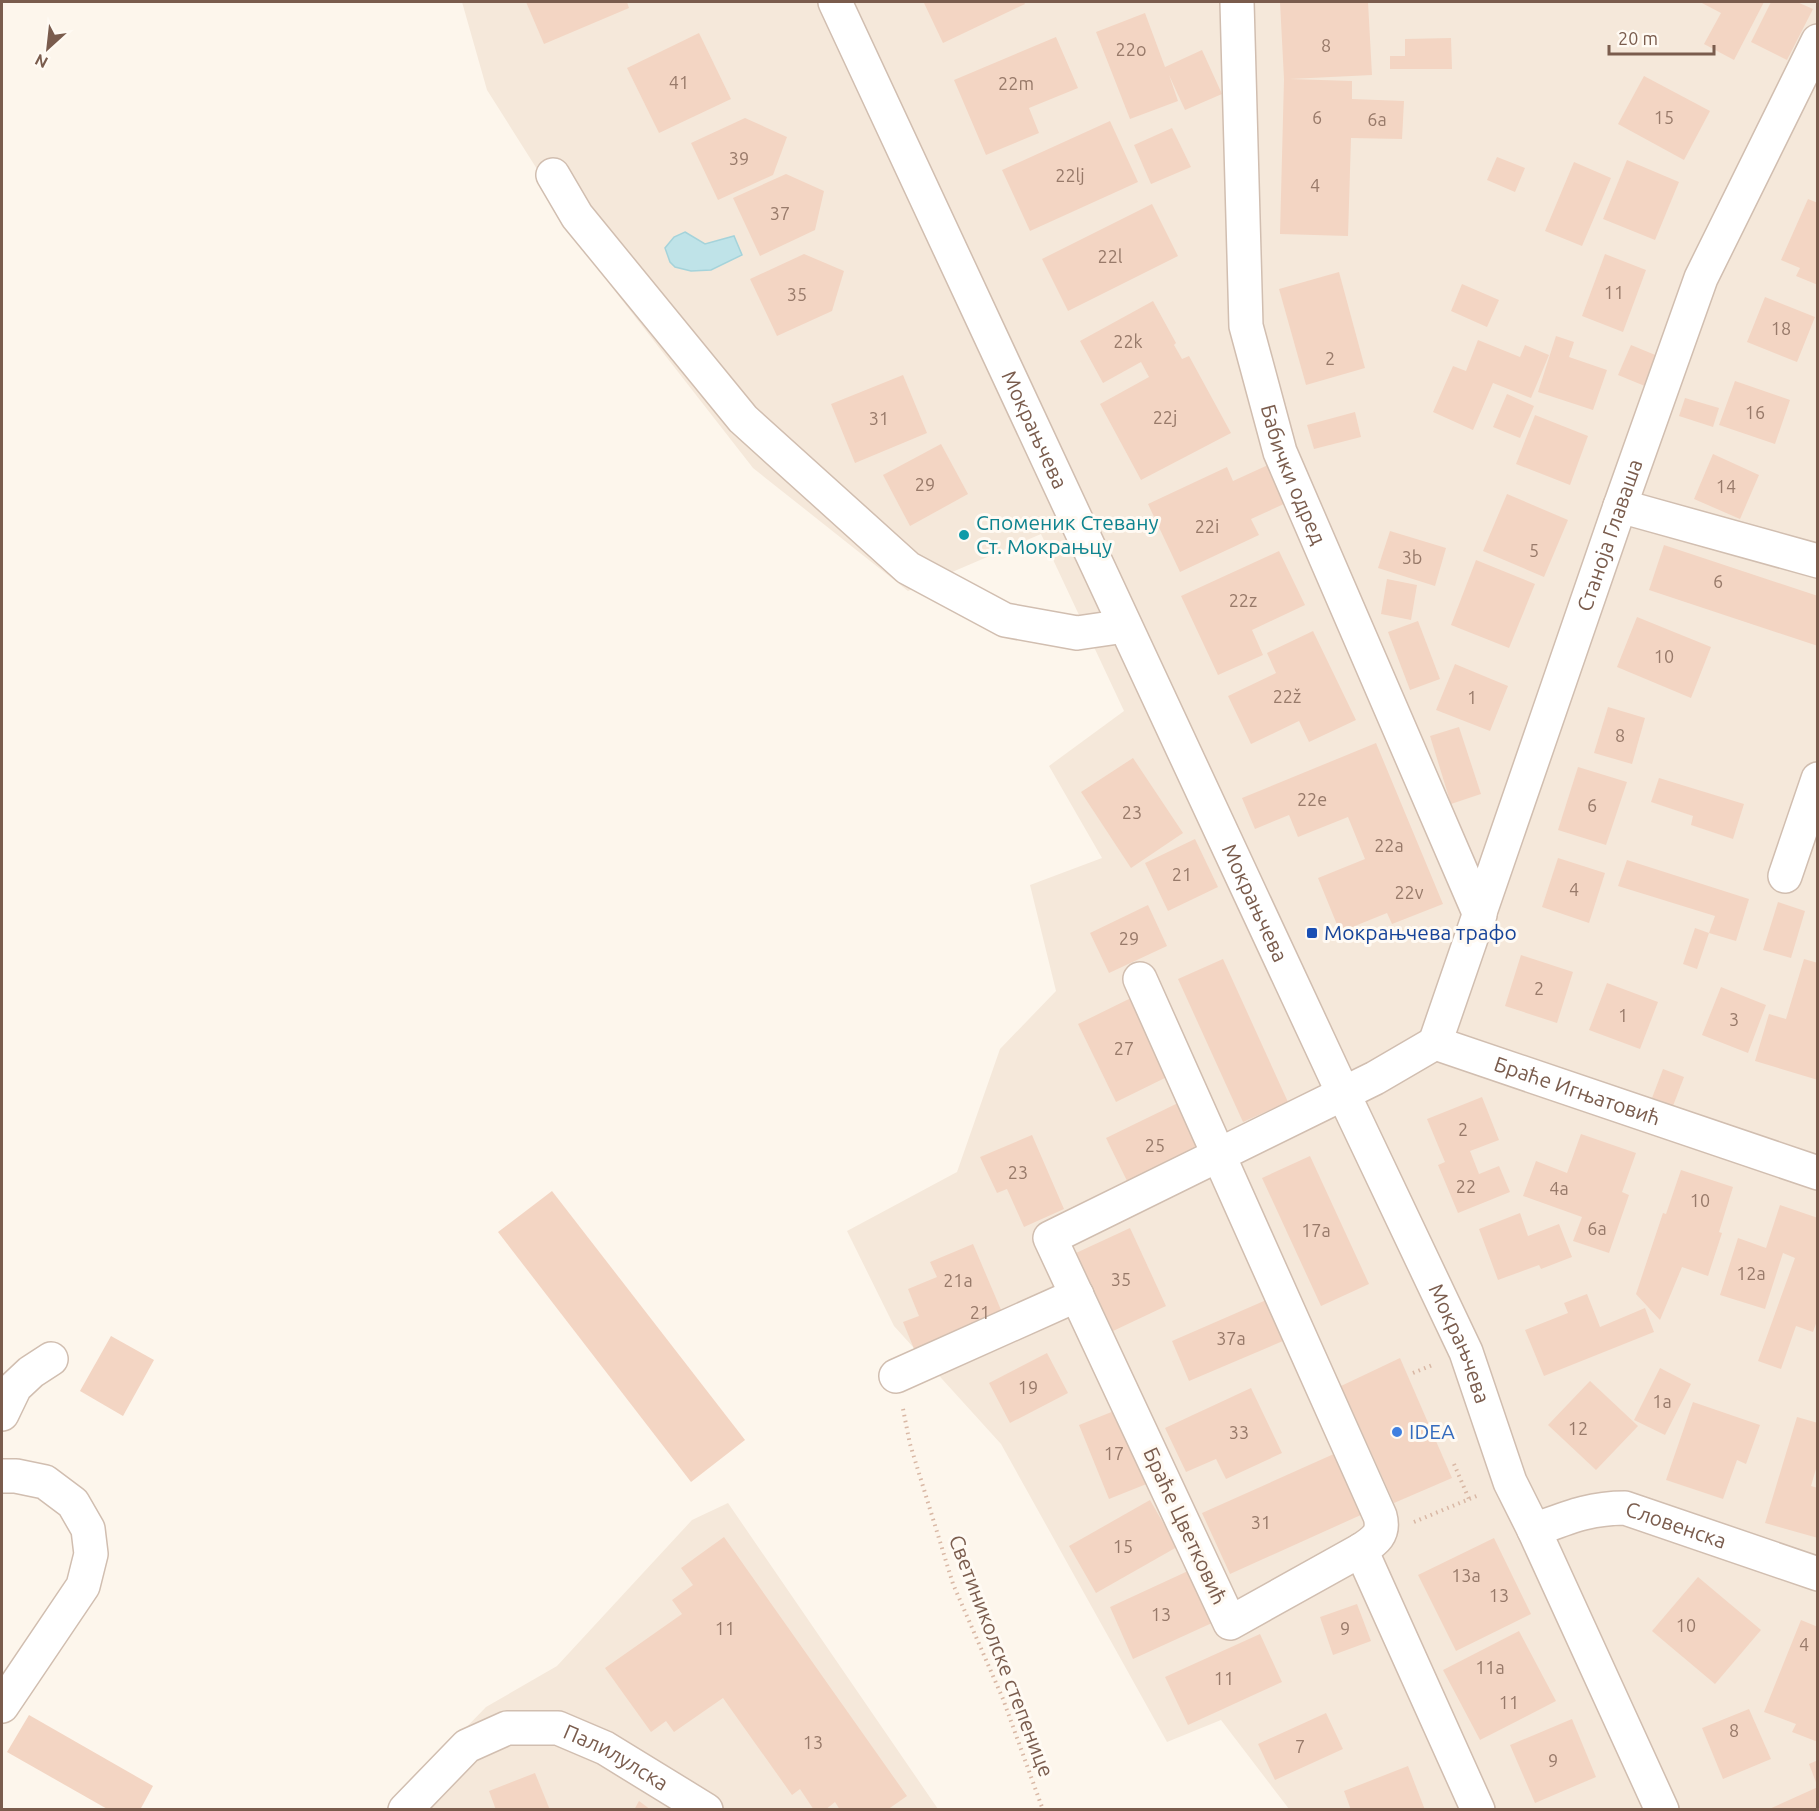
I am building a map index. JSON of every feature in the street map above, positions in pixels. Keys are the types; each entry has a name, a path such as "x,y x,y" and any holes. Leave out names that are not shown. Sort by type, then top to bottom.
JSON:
{"street":[{"name":"Мокрањчева","path":"835,2 1343,1094 1466,1352 1510,1482 1662,1809"},
{"name":"Бабички одред","path":"1237,2 1246,326 1280,452 1480,915"},
{"name":"Станоја Главаша","path":"1436,1043 1620,506 1701,278 1818,41"},
{"path":"553,175 577,216 743,419 908,568 1005,620 1077,633 1125,626"},
{"path":"1620,506 1818,561"},
{"path":"1785,876 1818,779"},
{"path":"1140,979 1380,1516 1382,1526 1370,1543 1478,1809"},
{"path":"896,1376 1077,1295 1050,1238 1375,1078 1436,1043"},
{"name":"Браће Игњатовић","path":"1436,1043 1818,1173"},
{"name":"Браће Цветковић","path":"1077,1295 1230,1623 1370,1543"},
{"path":"2,1414 15,1387 51,1359"},
{"path":"2,1476 16,1476 45,1482 73,1503 88,1529 91,1554 83,1586 2,1706"},
{"name":"Словенска","path":"1534,1530 1584,1512 1602,1508 1625,1508 1818,1574"},
{"name":"Палилулска","path":"405,1809 467,1746 507,1728 558,1728 605,1748 706,1809"}],"path":[{"name":"Светиниколске степенице","path":"910,1444 953,1584 1003,1699 1043,1809"},
{"path":"1370,1543 1469,1499 1454,1464"}],"shaded area":[{"path":"462,2 1817,2 1817,1809 1289,1809 1221,1720 1167,1742 1001,1444 894,1326 847,1231 957,1172 1000,1049 1056,991 1030,885 1102,858 1049,766 1124,711 1041,534 908,591 753,468 611,286 487,90"},
{"path":"728,1503 938,1809 386,1810 486,1707 557,1666 692,1520"}],"water":[{"path":"685,232 705,244 734,236 742,255 711,270 691,271 675,267 670,262 665,248 674,237"}],"building":[{"path":"526,2 627,2 629,8 544,44"},
{"path":"1024,2 1025,4 943,43 924,3"},
{"path":"1280,2 1368,2 1372,75 1290,79 1352,81 1352,99 1404,101 1402,139 1351,138 1348,236 1280,234 1284,79"},
{"path":"1700,2 1764,2 1734,60 1704,44 1721,13"},
{"path":"1771,2 1797,2 1813,9 1787,60 1751,42"},
{"path":"1145,13 1165,67 1202,50 1222,94 1185,110 1169,75 1178,101 1130,119 1096,32"},
{"path":"699,33 731,99 659,133 627,68"},
{"path":"1056,37 1078,88 1029,108 1039,133 986,155 954,80"},
{"path":"1451,38 1452,69 1390,69 1390,56 1405,56 1405,39"},
{"path":"1644,76 1710,111 1684,160 1618,124"},
{"path":"745,118 787,137 773,175 718,200 691,143"},
{"path":"1110,121 1138,182 1030,231 1002,170"},
{"path":"1172,128 1191,167 1151,184 1134,145"},
{"path":"1497,157 1525,168 1515,192 1487,180"},
{"path":"1627,160 1679,182 1655,240 1603,219"},
{"path":"1574,162 1611,178 1582,246 1545,231"},
{"path":"786,174 824,191 815,230 760,256 733,198"},
{"path":"1808,199 1818,203 1818,285 1796,276 1800,268 1781,260"},
{"path":"1152,204 1178,256 1068,311 1042,259"},
{"path":"804,254 844,271 832,311 777,336 750,279"},
{"path":"1605,254 1646,270 1623,332 1582,316"},
{"path":"1339,272 1365,368 1306,385 1279,289"},
{"path":"1462,284 1499,300 1487,327 1451,311"},
{"path":"1765,297 1815,317 1797,362 1747,342"},
{"path":"1153,301 1182,359 1189,356 1231,433 1141,480 1100,404 1149,377 1141,362 1103,383 1080,341"},
{"path":"1556,336 1574,342 1569,357 1607,370 1593,410 1538,392"},
{"path":"1478,340 1520,357 1525,345 1549,355 1531,398 1493,383 1473,430 1433,412 1453,366 1466,371"},
{"path":"1631,345 1665,359 1652,389 1618,375"},
{"path":"903,375 927,433 855,463 831,404"},
{"path":"1735,381 1790,400 1775,444 1719,425"},
{"path":"1507,394 1534,406 1520,438 1493,427"},
{"path":"1685,398 1719,408 1713,427 1679,416"},
{"path":"1355,412 1361,437 1314,449 1307,425"},
{"path":"1535,415 1588,436 1570,485 1516,464"},
{"path":"941,444 968,494 910,526 883,475"},
{"path":"1713,454 1759,475 1740,519 1694,499"},
{"path":"1268,465 1286,503 1251,519 1259,535 1180,572 1148,504 1227,467 1233,481"},
{"path":"1507,494 1568,520 1544,577 1483,551"},
{"path":"1390,531 1446,548 1435,586 1378,568"},
{"path":"1664,545 1818,596 1818,646 1649,590"},
{"path":"1279,551 1305,605 1252,630 1263,655 1218,675 1181,596"},
{"path":"1476,560 1535,584 1509,648 1451,625"},
{"path":"1387,579 1417,585 1411,620 1381,614"},
{"path":"1637,617 1711,647 1691,698 1617,667"},
{"path":"1418,621 1440,679 1410,690 1388,632"},
{"path":"1313,631 1356,720 1309,742 1299,721 1251,744 1228,696 1276,673 1267,653"},
{"path":"1455,664 1508,686 1490,731 1436,710"},
{"path":"1608,707 1645,718 1632,764 1594,753"},
{"path":"1459,727 1481,794 1451,804 1430,736"},
{"path":"1376,743 1443,904 1392,924 1387,913 1340,932 1318,878 1365,859 1348,817 1298,837 1289,815 1255,829 1242,798"},
{"path":"1133,758 1183,833 1131,868 1081,792"},
{"path":"1578,767 1627,782 1606,845 1558,830"},
{"path":"1659,778 1744,804 1733,839 1691,825 1693,816 1651,802"},
{"path":"1195,839 1218,887 1168,911 1145,863"},
{"path":"1558,858 1605,873 1589,923 1542,907"},
{"path":"1627,860 1749,899 1736,941 1709,933 1715,916 1618,886"},
{"path":"1778,902 1805,911 1791,958 1763,950"},
{"path":"1148,905 1167,946 1109,973 1090,933"},
{"path":"1695,928 1709,933 1697,969 1683,964"},
{"path":"1521,955 1573,972 1557,1023 1505,1006"},
{"path":"1223,959 1288,1102 1243,1122 1178,979"},
{"path":"1804,959 1818,963 1818,1080 1755,1061 1769,1014 1786,1019"},
{"path":"1607,983 1658,1002 1640,1049 1589,1030"},
{"path":"1721,987 1766,1005 1748,1053 1702,1035"},
{"path":"1133,997 1171,1075 1116,1102 1078,1024"},
{"path":"1663,1069 1684,1077 1673,1106 1652,1098"},
{"path":"1482,1097 1499,1140 1470,1151 1479,1174 1499,1166 1510,1192 1458,1213 1438,1165 1445,1162 1427,1119"},
{"path":"1178,1103 1203,1153 1131,1189 1106,1138"},
{"path":"1581,1134 1636,1153 1622,1192 1629,1195 1609,1253 1573,1241 1582,1217 1523,1196 1536,1161 1567,1173"},
{"path":"1032,1135 1064,1209 1024,1227 1007,1189 997,1193 980,1157"},
{"path":"1310,1156 1369,1284 1321,1306 1262,1178"},
{"path":"1681,1170 1733,1187 1719,1232 1722,1233 1708,1276 1682,1267 1660,1320 1636,1294 1663,1213 1666,1214"},
{"path":"552,1191 745,1440 691,1482 498,1232"},
{"path":"1780,1205 1818,1218 1818,1318 1813,1332 1796,1326 1781,1369 1758,1361 1795,1258 1783,1253 1765,1309 1720,1295 1738,1238 1766,1248"},
{"path":"1520,1213 1528,1236 1559,1224 1572,1257 1541,1269 1539,1265 1498,1280 1479,1229"},
{"path":"1130,1228 1166,1306 1113,1331 1076,1253"},
{"path":"973,1244 1007,1324 919,1361 903,1322 919,1316 908,1289 937,1277 930,1262"},
{"path":"1587,1294 1600,1327 1645,1308 1654,1332 1544,1376 1525,1330 1568,1313 1564,1303"},
{"path":"1273,1297 1290,1338 1189,1381 1172,1341"},
{"path":"111,1336 154,1360 123,1416 80,1391"},
{"path":"1047,1353 1068,1393 1010,1423 989,1383"},
{"name":"IDEA","path":"1400,1358 1452,1478 1394,1503 1341,1386"},
{"path":"1660,1368 1691,1384 1665,1435 1634,1420"},
{"path":"1590,1381 1638,1426 1596,1470 1548,1425"},
{"path":"1251,1388 1282,1453 1226,1479 1216,1459 1186,1472 1165,1428"},
{"path":"1693,1402 1760,1425 1746,1464 1737,1460 1723,1499 1666,1480"},
{"path":"1119,1409 1149,1483 1109,1499 1079,1425"},
{"path":"1797,1417 1818,1423 1818,1462 1811,1486 1818,1488 1818,1538 1765,1523"},
{"path":"1336,1453 1363,1514 1230,1574 1202,1513"},
{"path":"1150,1500 1177,1547 1096,1593 1069,1546"},
{"path":"724,1537 907,1796 887,1810 840,1810 835,1802 825,1810 814,1810 800,1789 792,1795 723,1698 674,1732 666,1721 651,1732 605,1668 682,1614 672,1600 693,1585 681,1568"},
{"path":"1494,1538 1531,1614 1456,1651 1418,1575"},
{"path":"1188,1571 1212,1623 1133,1659 1110,1607"},
{"path":"1698,1577 1761,1630 1715,1684 1652,1631"},
{"path":"1357,1604 1371,1641 1333,1655 1320,1617"},
{"path":"1801,1620 1818,1627 1818,1742 1792,1732 1796,1724 1764,1712"},
{"path":"1519,1631 1556,1701 1480,1740 1443,1670"},
{"path":"1260,1634 1282,1682 1188,1725 1165,1677"},
{"path":"1749,1709 1771,1759 1723,1779 1702,1728"},
{"path":"1326,1713 1343,1749 1275,1780 1258,1744"},
{"path":"29,1715 153,1786 140,1810 109,1810 7,1752"},
{"path":"1572,1719 1596,1777 1535,1803 1510,1745"},
{"path":"1818,1760 1818,1785 1817,1785 1809,1764"},
{"path":"1408,1766 1425,1810 1351,1810 1344,1791"},
{"path":"535,1773 550,1810 496,1810 489,1791"},
{"path":"1818,1787 1818,1810 1767,1810"},
{"path":"639,1801 651,1810 634,1810"}],"place":[{"name":"Споменик Стевану Ст. Мокрањцу","path":"964,535"},
{"name":"Мокрањчева трафо","path":"1312,933"},
{"name":"IDEA","path":"1397,1432"}]}
